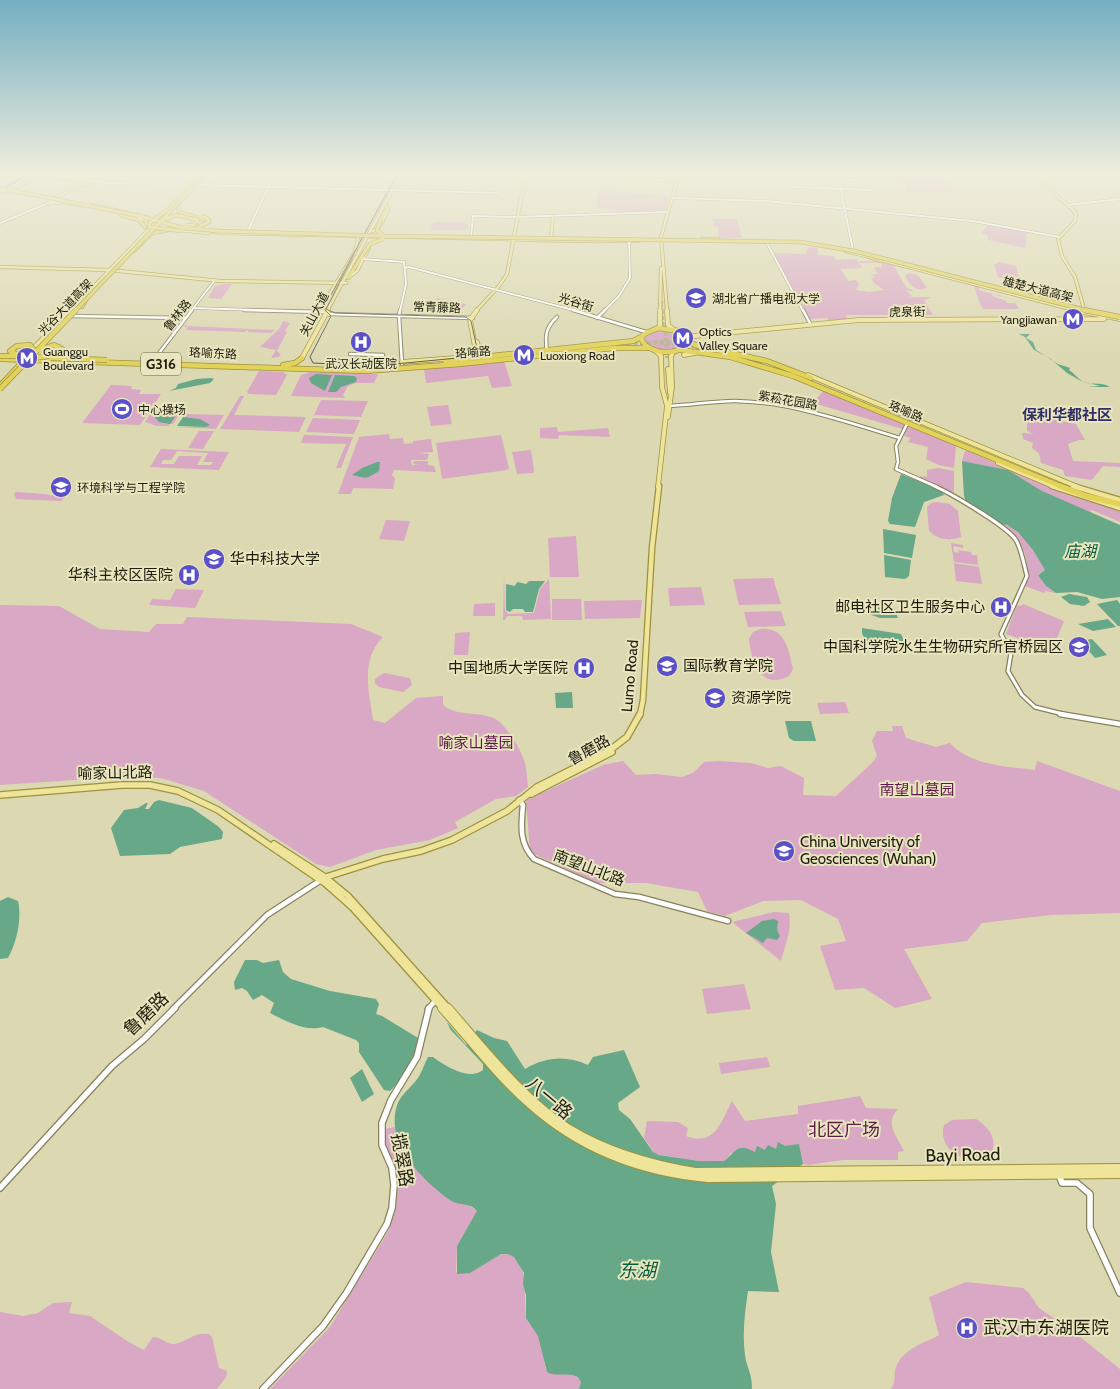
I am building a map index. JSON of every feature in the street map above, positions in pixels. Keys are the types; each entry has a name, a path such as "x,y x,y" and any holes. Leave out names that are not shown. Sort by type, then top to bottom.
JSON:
{"highway":[{"name":"光谷大道高架","path":"0,387 143,239"},
{"path":"111,271 146,239"},
{"path":"348,278 362,259 368,246 379,240 413,239"},
{"name":"雄楚大道高架","path":"489,239 802,243 854,252 1103,316 1119,318"},
{"path":"500,239 602,241"},
{"name":"雄楚大道高架","path":"584,239 812,243 854,251 1119,318"},
{"path":"691,239 788,240 812,243"},
{"name":"光谷大道高架","path":"28,359 140,240"},
{"path":"867,256 955,278"},
{"path":"47,340 86,300"},
{"path":"656,329 674,330 686,335 688,341 686,347 674,351 656,351 648,348 641,342 641,337 646,332 656,329"},
{"name":"珞喻路","path":"299,367 356,369 446,363 633,341 641,337"},
{"path":"688,341 697,346 717,351"},
{"path":"22,344 33,346 28,359 21,355 10,352 22,344"},
{"path":"15,357 20,360 28,359 36,356 54,355 62,348 57,345 47,346 28,359"},
{"name":"珞喻路","path":"446,363 478,355 648,348"},
{"path":"15,357 36,349 45,356"},
{"name":"珞喻路","path":"681,350 741,354 784,367 908,423 1062,487 1120,504"},
{"name":"珞喻路","path":"717,351 814,382 1057,484 1120,504"},
{"path":"446,363 528,354"},
{"path":"0,356 28,359 119,360"},
{"path":"0,356 107,360"},
{"name":"珞喻东路","path":"0,356 28,359 153,361 299,367"},
{"name":"珞喻东路","path":"28,359 45,356 299,367"},
{"path":"273,366 288,365 304,358"},
{"path":"304,358 307,364 320,367"},
{"path":"299,367 304,358"},
{"path":"746,358 814,382"},
{"name":"珞喻路","path":"299,367 365,371 402,366"}],"main road":[{"path":"0,387 143,239"},
{"path":"327,313 323,305 354,252 358,239"},
{"path":"361,239 365,249"},
{"name":"关山大道","path":"344,283 365,249 368,239"},
{"path":"362,259 365,249 371,240 375,239"},
{"path":"365,249 375,241 384,239"},
{"path":"478,355 470,326 472,317 509,273 515,239"},
{"path":"539,239 602,241 691,239 782,240 853,250 1119,318"},
{"path":"597,239 782,242 832,247 1087,313 1119,318"},
{"path":"1058,239 1062,256 1075,277 1083,309"},
{"path":"662,240 664,301"},
{"name":"关山大道","path":"304,358 327,313 365,249"},
{"path":"0,267 111,271 215,281 344,283"},
{"path":"36,349 71,316 111,271"},
{"path":"656,329 660,327 660,299 664,295"},
{"path":"664,295 668,300 668,323 674,330"},
{"path":"472,317 478,355"},
{"name":"虎泉街","path":"695,337 859,320 1119,318"},
{"path":"660,322 668,323"},
{"path":"686,335 695,337"},
{"path":"688,341 695,337"},
{"path":"656,351 666,358"},
{"path":"666,358 674,351"},
{"path":"684,355 699,353 715,355 766,367 908,423"},
{"path":"402,366 478,355"},
{"path":"666,358 668,397"},
{"name":"鲁磨路","path":"519,800 615,750 631,736 642,718 646,702 648,639 658,505 670,406 668,397 672,387 666,358"},
{"path":"794,369 1120,504"},
{"name":"Lumo Road","path":"323,879 383,859 420,851 452,840 507,811 537,787 610,750 627,737 640,716 643,700 652,548 668,397"},
{"name":"喻家山北路","path":"0,794 122,785 150,786 178,791 218,810 323,879"},
{"name":"八一路","path":"323,879 353,908 530,1104 561,1129 595,1148 637,1164 682,1176 717,1178 1058,1171"},
{"path":"1058,1171 1120,1168"},
{"path":"1058,1171 1120,1174"}],"street":[{"path":"851,239 853,250"},
{"path":"597,318 619,296 630,278 629,241"},
{"path":"767,243 810,324"},
{"path":"362,259 403,262 405,290"},
{"name":"光谷街","path":"362,259 402,261 405,267 571,309 646,332"},
{"path":"400,315 406,284 405,267"},
{"name":"鲁林路","path":"153,361 215,281"},
{"name":"常青藤路","path":"193,308 472,317"},
{"name":"常青藤路","path":"400,315 402,366"},
{"path":"71,316 185,318"},
{"path":"547,352 544,334 549,324 557,316"},
{"path":"350,354 383,355 380,368"},
{"name":"紫菘花园路","path":"670,406 735,401 765,404 805,410 900,438"},
{"path":"908,423 896,446 898,462 896,469 958,498 1009,533 1017,541 1021,550 1027,576 1001,633 1011,653 1009,674 1018,690 1028,702 1040,710 1120,724"},
{"name":"南望山北路","path":"519,800 522,805 520,836 528,854 534,859 614,894 639,897 728,922"},
{"name":"鲁磨路","path":"0,1188 112,1066 144,1038 267,915 323,879"},
{"name":"揽翠路","path":"263,1389 314,1338 328,1320 387,1225 394,1205 394,1184 392,1169 382,1142 382,1123 391,1097 409,1074 414,1064 422,1042 425,1015 428,1008 439,1002"},
{"path":"1058,1171 1062,1183 1077,1183 1090,1194 1090,1228 1120,1293"}],"green space":[{"path":"988,239 1026,239 1025,248"},
{"path":"808,247 818,248 818,255 833,256 836,260 857,259 862,268 841,269 848,281 856,280 859,284 856,290 869,292 884,290 875,284 871,278 875,278 874,276 869,275 877,274 874,267 882,267 881,263 860,263 859,261 879,261 897,266 894,266 906,287 914,291 906,291 912,296 910,297 931,297 924,301 933,315 920,315 918,317 898,312 899,315 846,315 847,319 830,321 827,318 810,319 772,253 806,254"},
{"path":"1000,262 1016,266 1019,279 1009,281 998,277 994,265"},
{"path":"908,273 918,275 927,288 920,290 914,287 905,276"},
{"path":"232,284 221,299 208,298 215,286"},
{"path":"974,285 978,285 979,290 1002,296 993,294 992,296 1007,301 1006,303 1015,303 1019,309 983,309"},
{"path":"437,298 466,304 461,311 427,309"},
{"path":"283,321 290,323 277,351 281,355 271,358 276,350 260,347 280,328"},
{"path":"185,325 275,330 271,333 248,332 248,330 245,332 186,330 188,327 184,327"},
{"path":"663,330 679,333 685,339 685,343 675,349 658,350 648,345 644,340 647,335"},
{"path":"504,361 512,386 492,388 488,376 426,383 424,369"},
{"path":"259,371 283,372 287,375 276,395 249,394 247,392"},
{"path":"310,372 378,374 374,383 356,383 348,386 343,395 345,398 291,396 301,375"},
{"name":"中心操场","path":"111,385 132,386 131,389 141,390 139,394 161,394 140,425 82,423"},
{"path":"824,390 956,446 954,468 939,465 926,459 928,447 908,442 911,438 904,436 906,430 813,403"},
{"path":"240,396 244,396 234,415 306,417 299,432 220,429"},
{"path":"321,400 368,401 361,417 314,415"},
{"path":"448,405 452,424 431,426 427,407"},
{"path":"167,407 184,407 173,424 168,424 169,426 160,426 161,424 156,426 145,422 153,410"},
{"path":"185,414 224,415 216,429 176,427 206,427 200,419 183,417"},
{"path":"1027,414 1076,424 1085,440 1068,444 1073,461 1120,463 1120,467 1103,466 1092,480 1065,476 1063,470 1041,463 1039,453 1032,448 1033,443 1023,439 1022,433 1034,434 1027,431"},
{"path":"313,418 360,420 354,434 306,432"},
{"path":"557,427 558,432 608,428 610,437 559,435 558,439 540,438 540,428"},
{"path":"199,431 214,431 203,449 188,448"},
{"path":"389,434 390,439 403,438 404,444 431,439 433,452 418,453 429,454 427,460 411,460 412,465 419,465 413,464 414,461 428,461 428,465 434,466 436,472 394,470 392,475 395,479 393,489 353,488 351,494 338,494 359,437"},
{"path":"304,435 353,437 341,468 336,468 346,444 301,443"},
{"path":"501,435 509,468 507,470 442,479 436,443"},
{"path":"161,449 229,452 219,470 150,467","holes":["177,451 208,453 203,462 213,462 211,465 197,465 202,456 179,456 174,464 161,464 163,460 171,460"]},
{"path":"531,450 533,473 517,474 512,452"},
{"path":"965,451 1062,492 1120,509 1120,522 1092,510 1090,512 1083,510 1042,491 1008,470 962,461"},
{"path":"938,468 954,471 954,493 920,479 920,476 927,477 927,470"},
{"path":"15,492 44,494 64,498 61,501 15,499"},
{"path":"931,503 950,504 958,511 961,537 944,539 929,531 927,507"},
{"path":"386,520 410,521 404,541 379,539"},
{"path":"998,524 1014,529 1026,541 1045,570 1038,574 1046,586 1056,593 1045,591 1044,593 1025,586 1027,568 1023,549 1015,537"},
{"path":"576,536 579,577 550,577 548,538"},
{"path":"951,543 963,545 963,548 953,546 954,552 959,553 958,550 977,555 978,565 954,562"},
{"path":"954,563 979,567 982,584 956,581"},
{"path":"504,576 505,610 508,614 534,613 540,589 549,579 551,619 523,620 522,616 507,616 503,620"},
{"path":"773,578 781,604 739,605 733,579"},
{"path":"701,587 705,605 670,606 668,588"},
{"path":"176,589 204,590 195,608 149,605 152,599 170,600"},
{"path":"552,599 581,599 582,620 552,620"},
{"path":"642,600 640,618 585,619 584,601"},
{"path":"495,603 495,616 473,616 474,604"},
{"path":"1023,604 1064,621 1055,643 1039,646 1006,634 1017,605 1021,606"},
{"name":"喻家山墓园","path":"0,605 59,606 100,629 149,632 156,624 183,624 187,617 351,624 383,637 371,655 369,666 368,687 373,720 385,723 416,698 443,696 443,705 454,711 491,717 502,724 523,757 528,787 516,796 496,799 455,822 458,828 430,840 376,850 330,867 316,864 204,791 161,778 120,777 0,785"},
{"path":"781,611 786,626 748,627 744,612"},
{"path":"760,629 769,629 781,636 787,647 793,669 789,676 779,680 771,679 759,671 752,656 749,639 753,632"},
{"path":"470,632 468,655 454,655 455,633"},
{"path":"384,673 410,678 412,685 403,692 379,687 375,683 375,679"},
{"path":"845,702 849,713 820,714 817,703"},
{"name":"南望山墓园","path":"892,726 902,726 906,738 936,747 950,743 958,751 978,761 1035,770 1037,761 1120,791 1120,913 1051,915 982,923 967,941 904,949 932,999 895,1008 864,988 835,990 820,946 846,941 838,919 801,900 763,901 725,916 707,911 698,892 646,883 597,883 530,852 526,800 603,765 623,761 636,775 656,774 682,777 693,773 704,762 751,763 768,768 781,766 804,778 803,795 836,796 872,763 877,756 872,741 877,731 893,731"},
{"path":"774,912 789,913 790,919 789,931 781,961 732,922"},
{"path":"744,984 751,1009 707,1014 702,989"},
{"path":"767,1057 770,1067 721,1074 719,1063"},
{"name":"北区广场","path":"860,1096 866,1108 898,1109 894,1114 892,1125 904,1151 898,1152 898,1160 843,1160 808,1165 803,1164 799,1144 766,1151 757,1147 755,1152 731,1153 725,1161 699,1161 655,1154 644,1138 647,1121 678,1122 688,1128 686,1136 704,1138 711,1135 721,1124 732,1101 745,1121 798,1114 798,1106"},
{"path":"976,1119 989,1130 993,1139 993,1149 990,1155 973,1159 956,1154 945,1143 944,1125 952,1120"},
{"path":"395,1127 406,1156 435,1187 478,1211 457,1246 456,1272 471,1271 502,1254 514,1257 522,1270 527,1317 539,1336 547,1372 565,1373 578,1377 581,1382 579,1389 270,1389 330,1327 388,1232 396,1209 397,1182 394,1167 386,1146 384,1129"},
{"name":"武汉市东湖医院","path":"966,1282 1023,1288 1029,1293 1039,1308 1074,1332 1120,1369 1120,1389 891,1389 894,1383 896,1367 904,1355 914,1347 939,1335 929,1297"},
{"path":"72,1302 69,1313 90,1316 144,1350 153,1337 175,1344 195,1335 209,1334 212,1337 219,1368 227,1371 226,1377 217,1389 0,1389 0,1312 23,1316 38,1313 53,1303"}],"water":[{"path":"1019,334 1030,334 1026,338 1033,342 1036,350 1046,356 1034,350 1025,337"},
{"path":"1053,361 1070,368 1069,370 1084,382 1081,381 1067,373"},
{"path":"316,374 332,375 325,391 311,383 309,378"},
{"path":"335,375 354,376 357,378 356,382 341,387 336,392 328,392"},
{"path":"197,379 214,379 210,383 169,391 176,388 178,384"},
{"path":"1090,383 1103,384 1110,387 1088,387 1100,386"},
{"path":"156,410 165,410 175,417 170,424 159,422 153,415"},
{"path":"183,417 200,419 210,425 206,427 177,426"},
{"name":"庙湖","path":"962,461 1008,470 1042,491 1120,525 1120,597 1102,599 1077,592 1056,593 1046,586 1038,575 1045,570 1033,550 1018,532 1007,525 998,524 966,502"},
{"path":"380,462 379,471 371,476 364,478 352,475 362,468"},
{"path":"901,474 941,490 944,495 924,502 915,527 890,524 888,521 892,498"},
{"path":"883,529 916,535 912,558 884,553"},
{"path":"884,555 911,560 909,576 905,579 885,577"},
{"path":"529,581 545,581 539,589 533,612 525,612 523,609 513,609 510,612 506,610 506,584 515,586 517,582 526,584"},
{"path":"1069,594 1087,597 1090,602 1084,606 1070,604 1061,597"},
{"path":"1117,600 1120,604 1120,626 1097,604"},
{"path":"873,607 894,608 898,618 880,618 869,614 867,610"},
{"path":"1108,619 1116,627 1093,631 1078,624"},
{"path":"862,628 901,634 905,643 898,645 867,644"},
{"path":"1092,639 1107,655 1095,658 1080,641"},
{"path":"572,692 573,708 556,708 555,693"},
{"path":"785,721 811,721 816,741 794,741 789,738"},
{"path":"159,800 192,808 219,827 223,832 222,839 180,847 170,854 120,856 111,828 124,810 138,808 146,803 148,803 145,809 149,809 154,802"},
{"path":"8,897 18,901 19,922 16,937 8,958 0,959 0,901"},
{"path":"774,919 778,921 777,930 780,936 777,940 767,938 763,943 746,933 762,921"},
{"path":"245,960 257,960 263,963 279,960 283,972 291,979 330,991 376,999 379,1004 376,1014 418,1038 416,1053 405,1074 390,1091 384,1090 359,1052 359,1043 356,1040 323,1027 309,1028 289,1022 270,1013 274,1003 262,995 253,1000 247,991 242,988 235,990 234,982"},
{"name":"东湖","path":"447,1022 466,1045 477,1030 494,1038 507,1041 525,1069 540,1062 556,1059 571,1060 588,1065 593,1057 624,1050 640,1087 618,1103 619,1110 630,1119 653,1152 659,1155 699,1161 724,1161 741,1148 755,1152 757,1146 765,1150 768,1145 776,1149 778,1142 785,1146 799,1144 803,1164 772,1186 776,1204 771,1252 779,1292 748,1291 744,1339 745,1355 752,1389 579,1389 581,1382 578,1377 547,1372 538,1336 526,1318 524,1273 514,1257 508,1254 501,1254 470,1273 457,1274 457,1246 477,1211 471,1206 450,1200 429,1183 402,1149 397,1136 395,1122 397,1104 418,1078 428,1057 433,1057 450,1068 464,1073 471,1074 483,1070 483,1064 450,1029"},
{"path":"362,1069 374,1094 362,1102 350,1078"}],"tunnel":[{"path":"662,301 662,310"},
{"path":"662,310 663,330"},
{"path":"666,326 667,358"},
{"path":"627,344 662,342 699,347"},
{"path":"696,348 720,353"},
{"path":"732,355 746,359"}],"tram line":[{"path":"361,240 326,309 335,313 466,317 471,321 478,353 468,357 374,366 313,363 310,357 331,316 325,310 325,306 361,240"}],"place":[{"name":"湖北省广播电视大学","path":"696,298"},
{"name":"Yangjiawan","path":"1073,319"},
{"name":"Optics Valley Square","path":"683,338"},
{"name":"武汉长动医院","path":"361,342"},
{"name":"Luoxiong Road","path":"524,355"},
{"name":"Guanggu Boulevard","path":"27,358"},
{"name":"中心操场","path":"122,409"},
{"name":"环境科学与工程学院","path":"61,487"},
{"name":"华中科技大学","path":"214,559"},
{"name":"华科主校区医院","path":"189,575"},
{"name":"邮电社区卫生服务中心","path":"1001,607"},
{"name":"中国科学院水生生物研究所官桥园区","path":"1079,647"},
{"name":"国际教育学院","path":"667,666"},
{"name":"中国地质大学医院","path":"584,668"},
{"name":"资源学院","path":"715,698"},
{"name":"China University of Geosciences (Wuhan)","path":"784,851"},
{"name":"武汉市东湖医院","path":"967,1328"}],"district":[{"name":"保利华都社区","path":"1067,415"}]}
